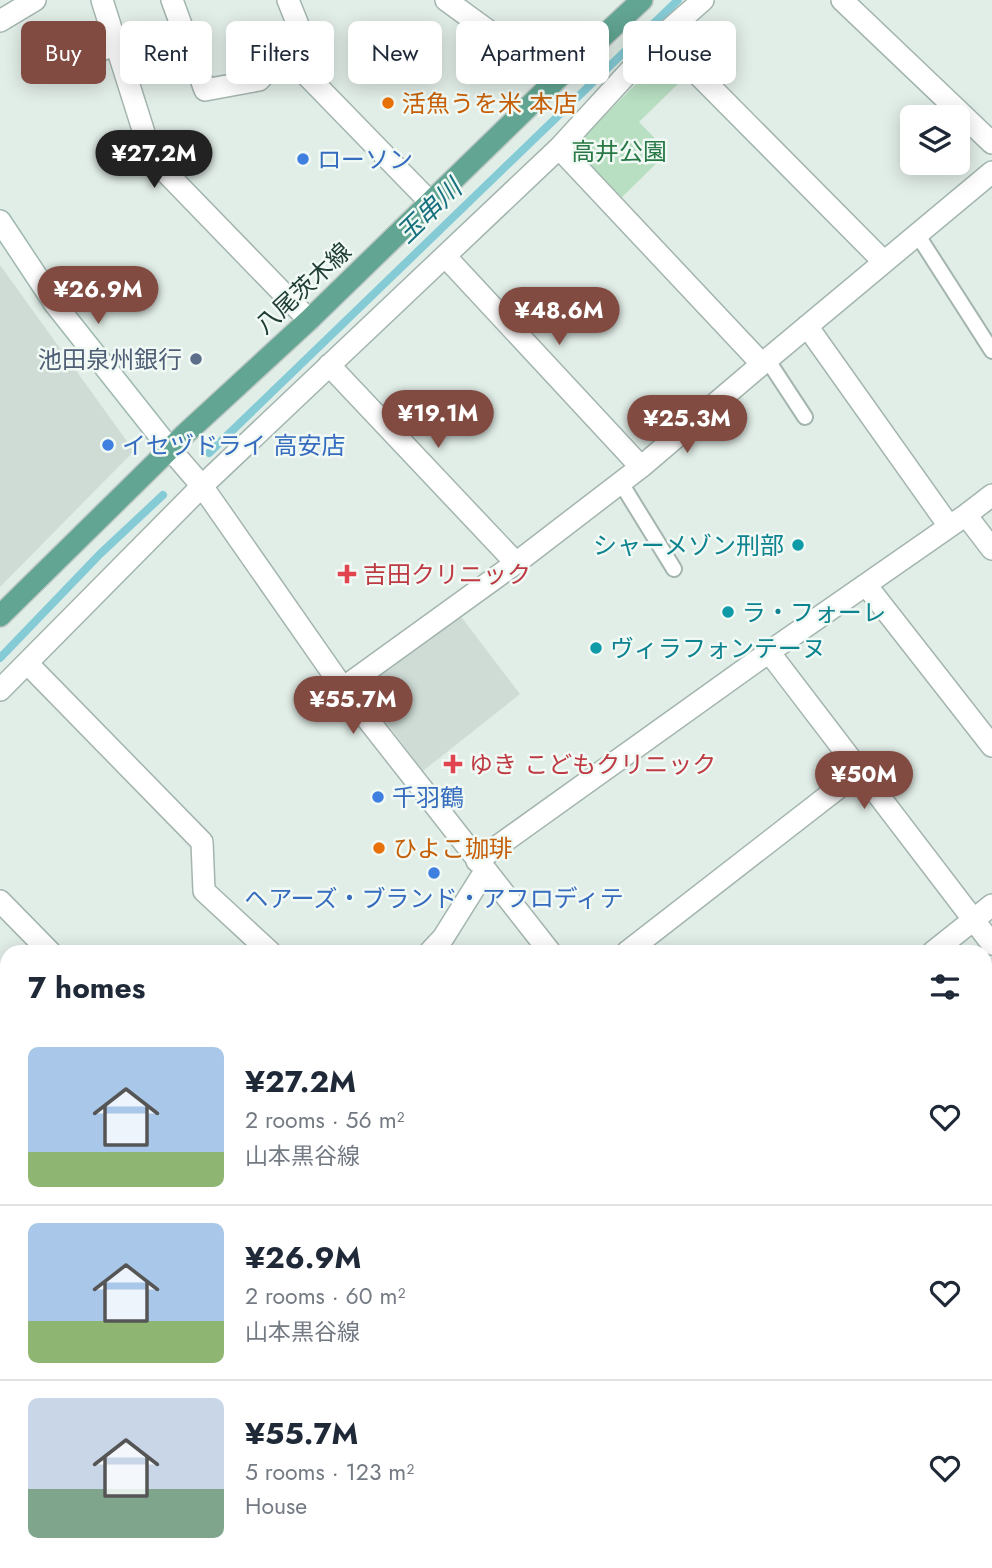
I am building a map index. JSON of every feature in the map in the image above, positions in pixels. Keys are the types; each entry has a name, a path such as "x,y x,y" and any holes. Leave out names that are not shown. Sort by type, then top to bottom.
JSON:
{"main road":[{"name":"八尾茨木線","path":"609,28 635,2"},
{"name":"八尾茨木線","path":"0,616 170,449 309,320 552,84"}],"street":[{"path":"0,21 35,0"},
{"path":"102,0 152,158 309,320"},
{"path":"172,0 205,90 237,84"},
{"path":"288,0 296,21"},
{"path":"446,0 475,21"},
{"path":"679,21 703,0"},
{"path":"842,0 992,143"},
{"path":"0,690 202,486 559,148 623,78"},
{"path":"315,84 431,203"},
{"path":"708,84 884,262"},
{"path":"559,148 764,362"},
{"path":"343,688 621,483 992,172"},
{"path":"0,221 55,304 202,486 343,688 544,945"},
{"path":"445,256 641,467"},
{"path":"807,326 957,521 992,549"},
{"path":"330,365 516,563"},
{"path":"436,945 443,938 481,866 769,652 992,495"},
{"path":"866,585 992,746"},
{"path":"769,652 992,944"},
{"path":"27,663 202,842 204,891 262,945"},
{"path":"636,945 860,771"},
{"path":"0,901 43,945"},
{"path":"941,945 992,905"}],"lane":[{"path":"106,52 117,48"},
{"path":"917,234 992,351"},
{"path":"764,362 806,417"},
{"path":"621,483 674,569"}],"shaded area":[{"path":"0,265 134,451 0,587"},
{"path":"459,614 520,694 423,771 366,695 367,683"}],"green space":[{"name":"高井公園","path":"636,84 678,84 639,122 668,152 618,201 576,159 575,145"}],"waterway":[{"name":"玉串川","path":"209,453 678,0"},
{"name":"玉串川","path":"0,658 100,554 163,495"}],"place":[{"name":"活魚うを米 本店","path":"388,103"},
{"name":"ローソン","path":"303,159"},
{"name":"池田泉州銀行","path":"196,359"},
{"name":"イセヅドライ 高安店","path":"108,445"},
{"name":"シャーメゾン刑部","path":"798,545"},
{"name":"吉田クリニック","path":"347,574"},
{"name":"ラ・フォーレ","path":"728,612"},
{"name":"ヴィラフォンテーヌ","path":"596,648"},
{"name":"ゆき こどもクリニック","path":"453,764"},
{"name":"千羽鶴","path":"378,797"},
{"name":"ひよこ珈琲","path":"379,848"},
{"name":"ヘアーズ・ブランド・アフロディテ","path":"434,873"}]}
